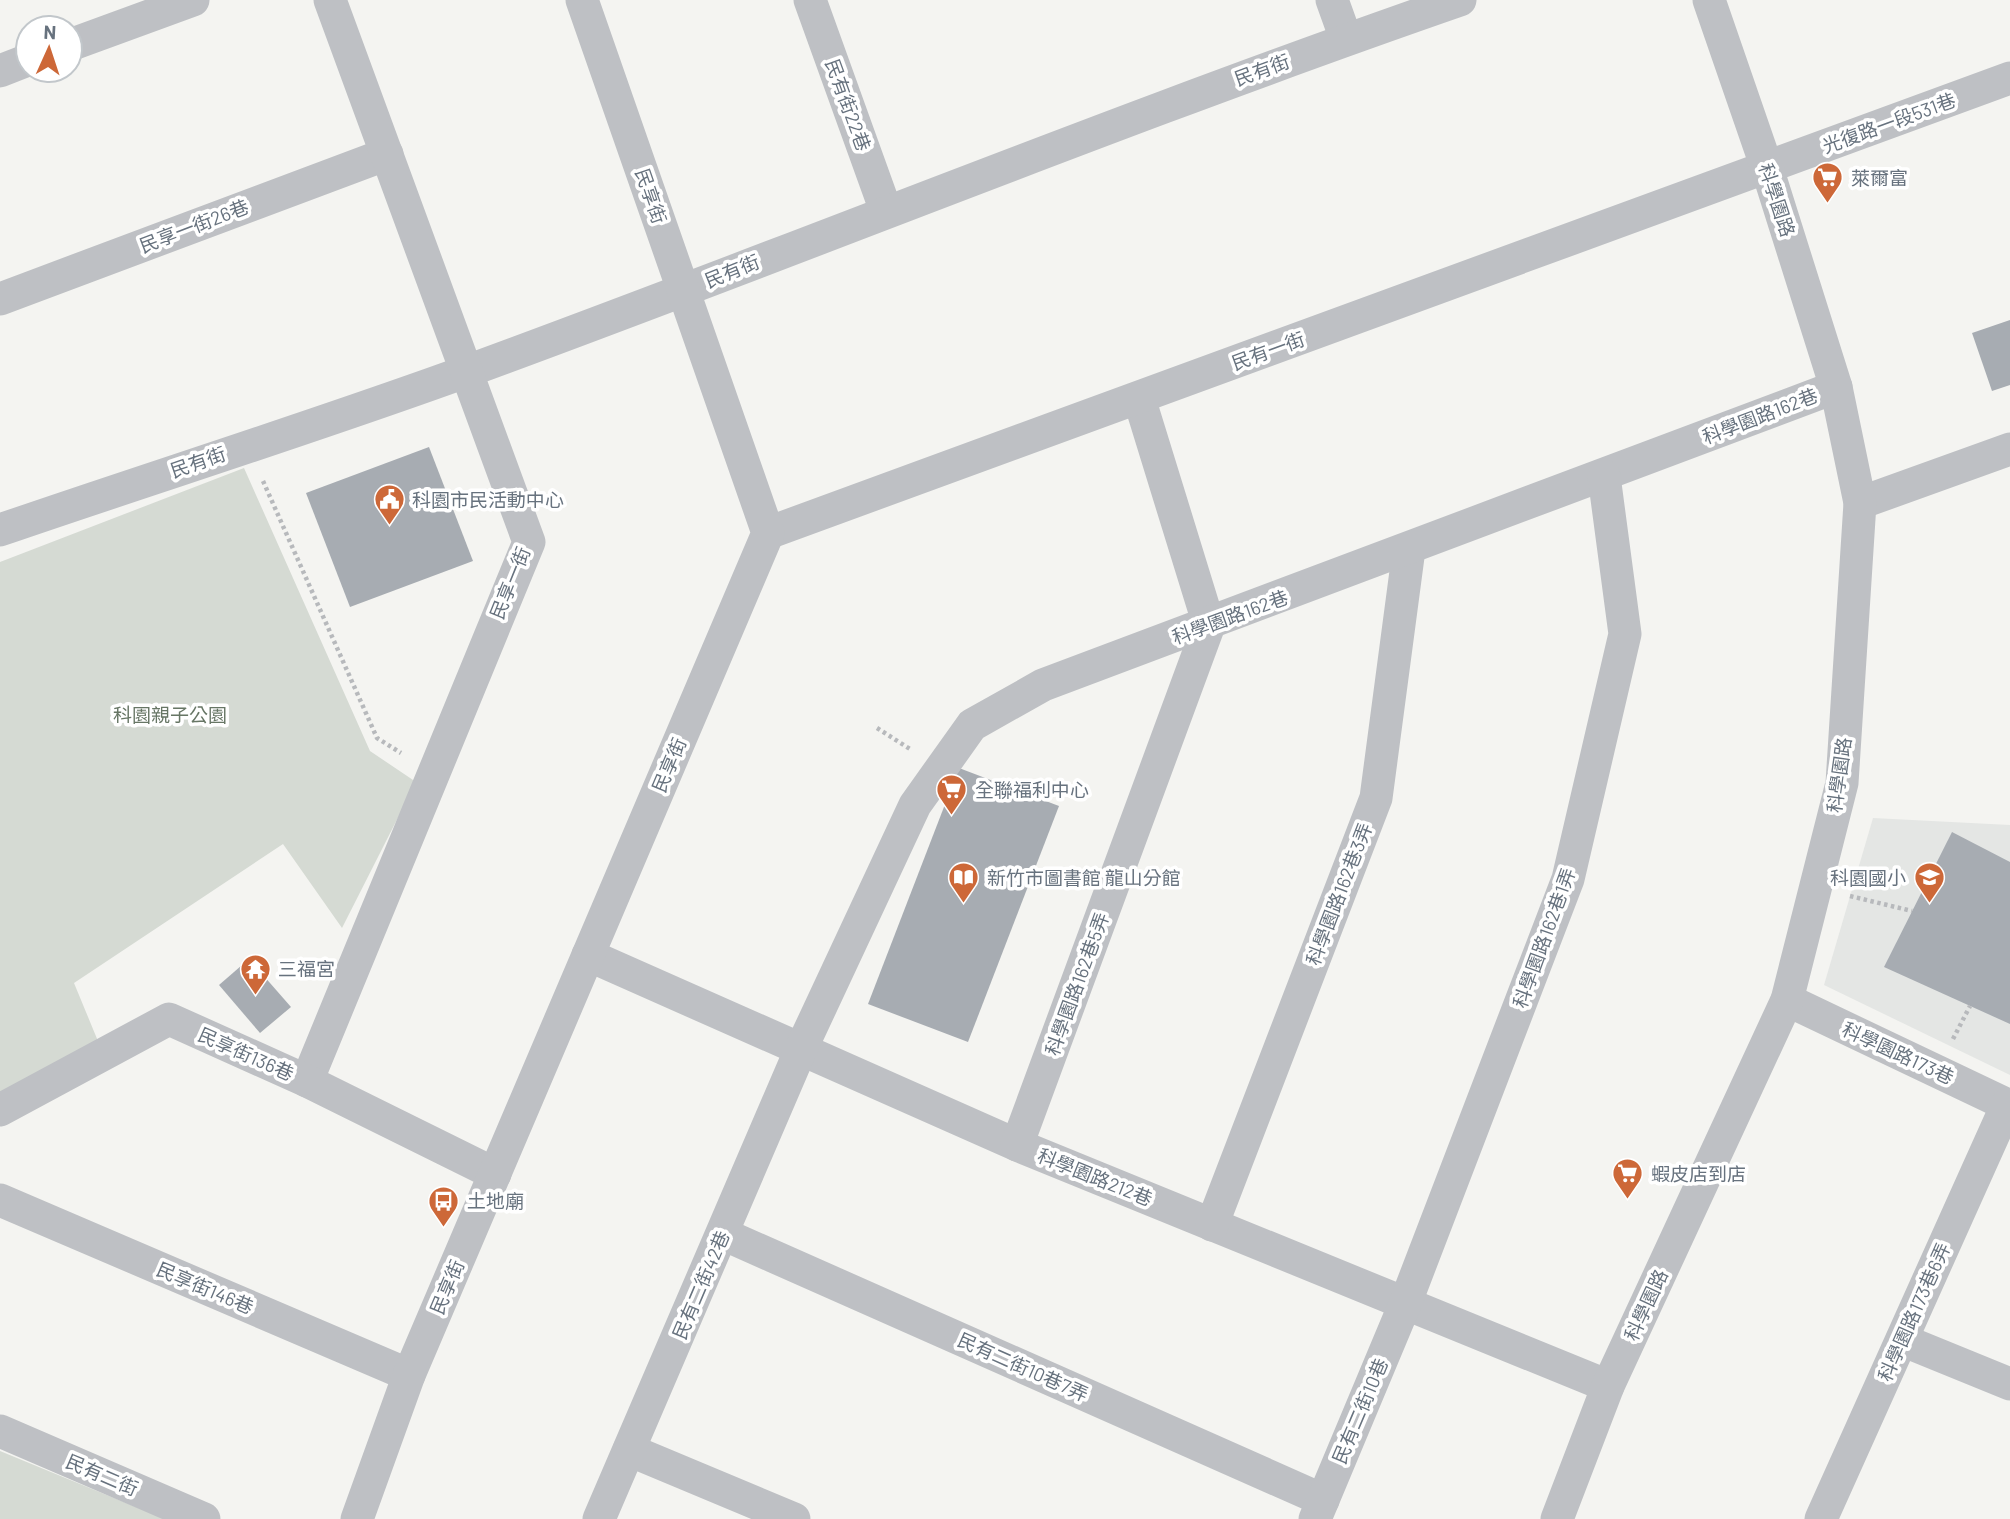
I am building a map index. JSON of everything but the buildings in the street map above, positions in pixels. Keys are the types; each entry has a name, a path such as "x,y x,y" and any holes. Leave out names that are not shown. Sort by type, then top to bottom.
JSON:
{"street":[{"path":"84,40 193,0"},
{"name":"民享一街","path":"307,1081 529,542 330,0"},
{"name":"民享街","path":"357,1519 409,1375 768,533 582,0"},
{"name":"民有街22巷","path":"810,0 886,211"},
{"path":"1332,0 1346,39"},
{"name":"民有街","path":"0,530 467,371 1346,39 1460,0"},
{"name":"科學園路","path":"1557,1519 1608,1386 1787,1000 1842,783 1860,503 1836,387 1767,168 1709,0"},
{"name":"光復路一段531巷","path":"1767,168 2010,78"},
{"name":"民享一街26巷","path":"0,299 387,154"},
{"name":"民有一街","path":"768,533 1767,168"},
{"name":"科學園路162巷","path":"801,1049 915,805 972,724 1043,685 1209,625 1836,387"},
{"path":"1139,398 1209,625"},
{"path":"1860,503 2010,449"},
{"name":"科學園路162巷1弄","path":"1405,1304 1568,880 1625,634 1604,476"},
{"name":"科學園路162巷3弄","path":"1212,1225 1376,798 1409,549"},
{"name":"科學園路162巷5弄","path":"1017,1145 1209,625"},
{"name":"科學園路212巷","path":"588,955 1017,1145 1608,1386"},
{"name":"科學園路173巷","path":"1787,1000 2008,1105"},
{"name":"民享街136巷","path":"0,1110 169,1019 307,1081 495,1174"},
{"name":"民有二街42巷","path":"599,1519 801,1049"},
{"name":"科學園路173巷6弄","path":"1821,1519 2008,1105"},
{"name":"民享街146巷","path":"0,1200 409,1375"},
{"name":"民有二街10巷7弄","path":"723,1234 1319,1509"},
{"name":"民有二街10巷","path":"1319,1509 1405,1304"},
{"path":"1902,1340 2010,1384"},
{"name":"民有二街","path":"0,1431 204,1519"},
{"path":"629,1450 794,1519"}],"path":[{"path":"247,445 377,738 432,773"},
{"path":"1815,888 1912,911"}],"shaded area":[{"name":"科園國小","path":"1873,818 2010,825 2010,1075 1824,985"}],"green space":[{"name":"科園親子公園","path":"244,468 370,751 416,782 342,928 283,844 74,983 100,1046 0,1098 0,562"},
{"path":"0,1451 165,1519 0,1519"}],"place":[{"name":"萊爾富","path":"1828,205"},
{"name":"科園市民活動中心","path":"389,527"},
{"name":"全聯福利中心","path":"952,817"},
{"name":"新竹市圖書館 龍山分館","path":"964,905"},
{"name":"科園國小","path":"1929,905"},
{"name":"三福宮","path":"255,996"},
{"name":"蝦皮店到店","path":"1628,1201"},
{"name":"土地廟","path":"444,1228"}]}
